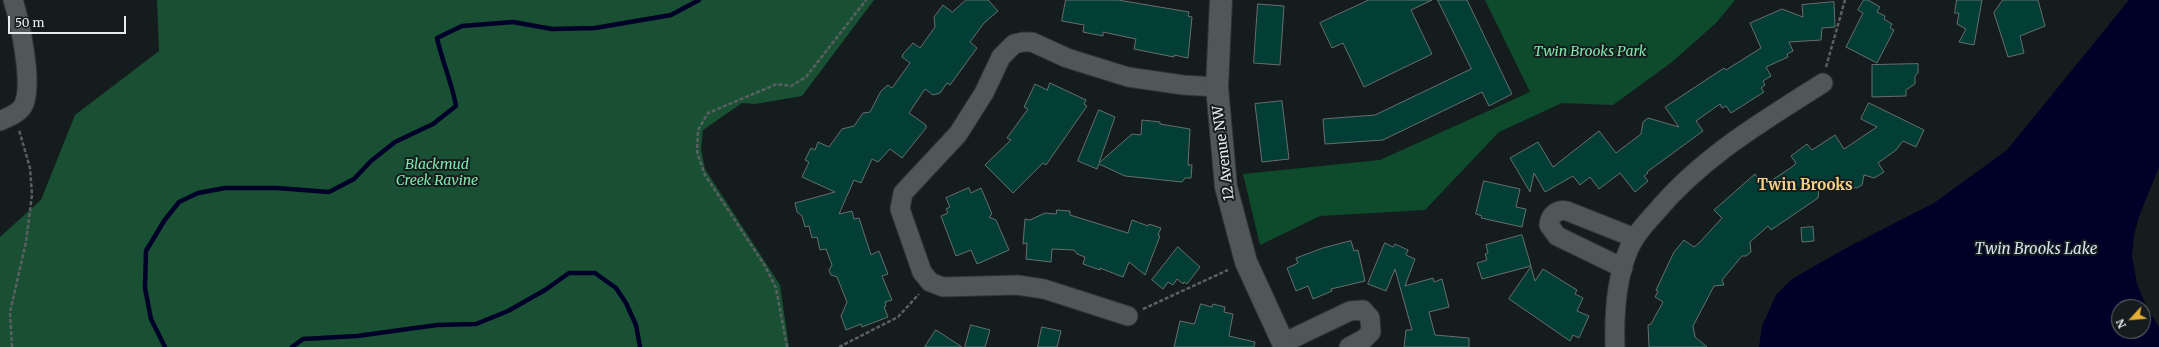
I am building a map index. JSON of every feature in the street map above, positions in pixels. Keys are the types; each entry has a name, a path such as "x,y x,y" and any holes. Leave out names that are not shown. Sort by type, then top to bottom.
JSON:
{"street":[{"path":"10,116 24,102 25,54 19,20 12,0"},
{"name":"12 Avenue NW","path":"1221,0 1217,87 1226,187 1246,262 1284,345 1350,311 1363,310 1370,318 1371,332 1364,339 1349,347"},
{"path":"1128,316 1044,288 1006,285 951,288 936,285 930,282 920,266 903,219 900,200 908,185 958,134 984,93 1001,57 1014,44 1032,42 1067,58 1128,77 1183,85 1217,87"},
{"path":"1615,347 1614,326 1623,268 1627,252 1635,238 1669,196 1702,164 1740,136 1823,83"},
{"path":"1623,268 1557,236 1549,225 1551,217 1558,211 1567,211 1635,238"}],"path":[{"path":"787,347 776,288 765,266 706,175 697,152 698,130 708,113 777,84 791,86 806,77 866,0"},
{"path":"1823,83 1827,58 1844,0"},
{"path":"10,116 30,168 32,189 26,241 10,312 12,347"},
{"path":"1128,316 1228,270"},
{"path":"839,347 898,318 930,282"}],"green space":[{"name":"Blackmud Creek Ravine","path":"157,0 874,0 802,96 755,104 742,103 703,130 701,149 705,169 780,285 789,347 0,347 0,237 41,200 75,115 159,51"},
{"name":"Twin Brooks Park","path":"1485,0 1735,0 1716,23 1672,62 1613,105 1562,103 1499,132 1425,210 1320,216 1260,245 1243,174 1380,160 1530,92"}],"water":[{"name":"Twin Brooks Lake","path":"2129,0 2159,0 2159,167 2140,214 2134,235 2132,256 2137,284 2143,299 2111,299 2111,339 2151,339 2151,314 2159,327 2159,347 1759,347 1762,326 1776,295 1792,279 1848,247 1934,203 2007,150"}],"building":[{"path":"966,0 988,0 998,11 984,23 970,42 977,48 950,85 947,83 940,93 933,95 925,89 909,113 926,125 926,128 902,158 890,149 878,162 872,159 861,183 854,180 839,214 852,211 854,219 859,218 871,255 879,251 888,274 882,276 892,300 885,302 886,306 884,307 888,317 862,327 861,324 846,330 841,316 847,302 837,277 831,275 829,270 832,265 826,249 820,250 817,237 812,238 809,226 805,227 802,216 797,212 795,203 835,192 802,177 809,162 805,160 811,148 815,150 818,142 829,147 842,129 854,126 863,113 870,112 881,91 888,85 892,88 910,63 902,57 903,54 913,43 920,48 935,27 934,17 943,5 952,12"},
{"path":"1066,0 1118,0 1189,12 1188,16 1192,17 1188,58 1174,55 1174,57 1134,49 1136,39 1103,32 1103,36 1083,32 1084,25 1062,21"},
{"path":"1369,0 1432,0 1411,10 1432,54 1364,87 1343,43 1332,48 1320,23"},
{"path":"1438,0 1467,0 1512,94 1489,106 1482,92 1383,140 1325,144 1323,119 1375,115 1471,69"},
{"path":"1864,0 1868,0 1880,7 1877,12 1885,16 1884,19 1892,24 1890,28 1894,30 1877,63 1846,47 1863,13 1858,10"},
{"path":"1957,0 1982,0 1974,45 1959,42 1966,29 1957,24 1959,13 1955,13"},
{"path":"2003,0 2038,0 2045,26 2020,36 2024,53 2008,57 1994,13"},
{"path":"1834,2 1835,27 1822,28 1821,40 1789,42 1793,51 1787,54 1788,57 1766,67 1771,76 1763,81 1765,85 1761,88 1764,92 1731,113 1726,106 1722,108 1720,104 1696,121 1703,131 1647,172 1648,173 1644,176 1648,181 1635,192 1620,173 1599,189 1590,177 1580,185 1573,176 1545,192 1534,173 1530,192 1510,158 1538,142 1553,167 1599,131 1616,153 1641,134 1643,122 1648,118 1679,127 1665,107 1724,68 1726,70 1761,48 1750,23 1782,9 1803,17 1802,5"},
{"path":"1258,4 1284,6 1280,65 1254,63"},
{"path":"1918,64 1918,73 1915,76 1915,84 1906,90 1906,96 1872,97 1872,65"},
{"path":"1050,83 1086,100 1084,104 1087,106 1046,165 1043,163 1013,193 985,165 1011,140 1007,138 1028,109 1024,107 1035,84 1047,90"},
{"path":"1282,101 1289,159 1262,162 1255,104"},
{"path":"1869,103 1924,130 1916,147 1903,141 1896,150 1878,163 1884,172 1874,178 1864,175 1862,185 1857,188 1848,187 1843,179 1829,189 1819,188 1818,198 1771,230 1768,226 1750,242 1751,252 1746,256 1742,256 1722,280 1724,285 1714,286 1693,326 1695,337 1707,347 1649,347 1648,325 1651,324 1663,302 1655,297 1658,291 1656,290 1674,252 1684,240 1694,247 1699,243 1722,218 1714,210 1755,174 1763,186 1792,167 1796,163 1791,156 1807,144 1812,150 1835,135 1844,149 1877,127 1861,119"},
{"path":"1099,110 1115,117 1099,163 1132,134 1141,135 1142,120 1160,122 1160,124 1190,129 1188,165 1192,165 1191,178 1185,178 1182,182 1125,176 1099,164 1097,169 1078,161"},
{"path":"1484,181 1520,189 1516,207 1526,209 1522,227 1481,218 1482,216 1476,214"},
{"path":"969,188 971,193 981,188 992,214 989,217 996,220 1009,250 977,264 971,250 956,256 941,216 948,213 946,209 950,207 946,198"},
{"path":"1057,210 1070,211 1070,215 1128,233 1132,220 1148,226 1149,224 1161,228 1158,235 1160,236 1145,275 1129,262 1123,277 1100,268 1100,270 1083,264 1085,257 1077,254 1074,250 1052,249 1051,262 1026,259 1027,243 1023,244 1025,219 1030,220 1045,213 1056,214"},
{"path":"1813,227 1814,241 1802,242 1801,228"},
{"path":"1522,235 1531,266 1482,279 1477,263 1487,260 1485,254 1488,253 1486,245"},
{"path":"1351,241 1354,251 1358,250 1365,281 1331,289 1332,291 1313,299 1308,286 1296,291 1287,268 1298,263 1296,258 1323,248"},
{"path":"1385,243 1393,247 1395,244 1408,250 1406,255 1415,259 1405,286 1433,278 1434,282 1442,279 1449,307 1429,312 1435,335 1469,338 1469,347 1404,347 1406,330 1412,330 1395,269 1386,291 1368,284"},
{"path":"1178,247 1200,267 1187,284 1184,282 1183,284 1177,279 1173,285 1168,282 1163,289 1152,280"},
{"path":"1531,267 1535,281 1543,269 1577,290 1575,294 1583,298 1577,311 1589,316 1579,338 1573,335 1570,341 1509,299"},
{"path":"1201,304 1212,307 1213,304 1225,307 1224,312 1233,314 1229,336 1255,342 1254,347 1174,347 1180,321 1194,324"},
{"path":"971,325 990,330 985,347 965,347"},
{"path":"1042,327 1061,331 1057,347 1038,347"},
{"path":"936,330 962,347 925,347"}],"waterway":[{"path":"165,347 151,319 145,288 146,251 164,221 179,202 198,193 225,188 277,188 329,192 354,179 371,161 395,142 433,124 456,106 437,38 462,26 513,22 552,29 595,28 671,15 699,0"},
{"path":"292,347 303,339 357,336 437,325 476,324 508,311 545,290 569,273 595,273 616,288 626,303 636,325 640,347"}],"district":[{"name":"Twin Brooks","path":"1805,186"}]}
